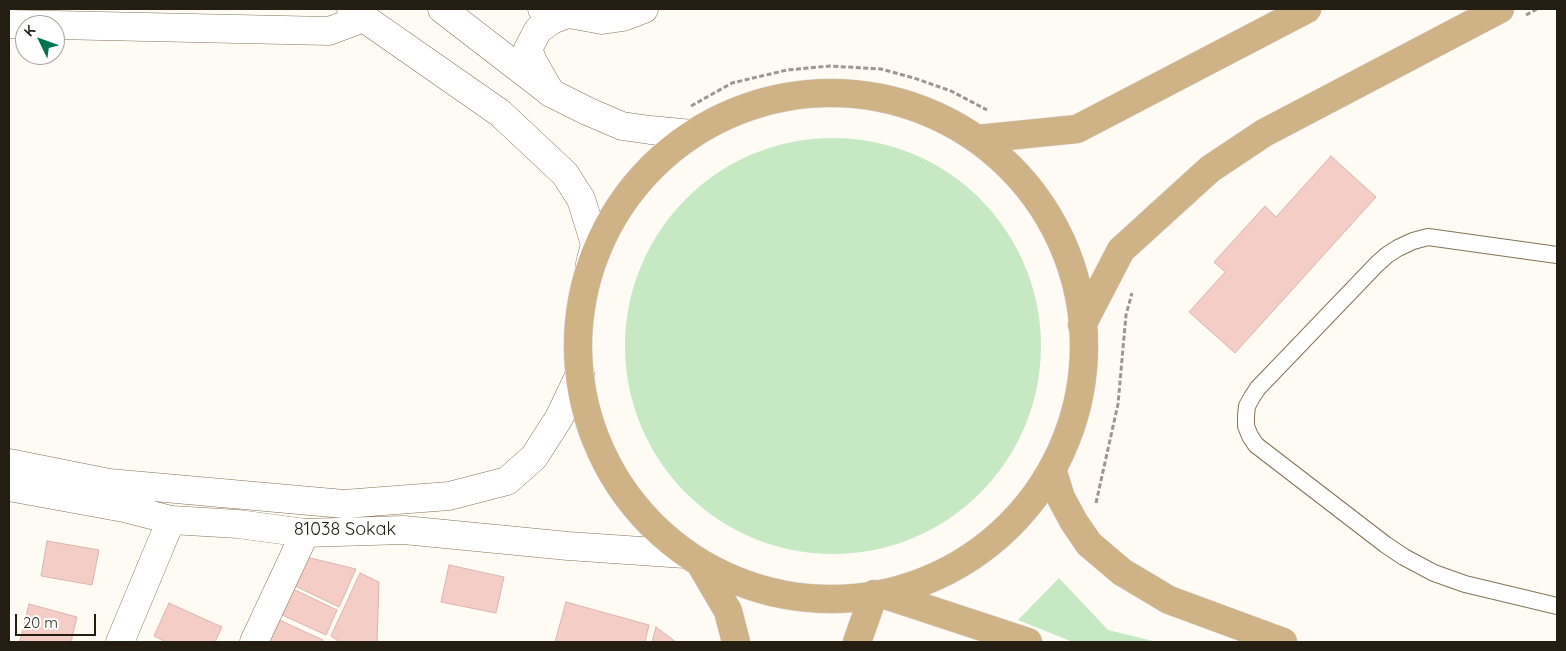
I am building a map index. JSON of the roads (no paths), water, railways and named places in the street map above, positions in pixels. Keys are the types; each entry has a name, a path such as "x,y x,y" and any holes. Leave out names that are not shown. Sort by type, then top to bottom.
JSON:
{"main road":[{"path":"977,139 1078,129 1307,9"},
{"path":"1082,325 1122,250 1210,169 1264,133 1510,14"},
{"path":"693,559 763,589 799,597 878,594 927,580 973,557 1000,534 1025,508 1052,469 1067,440 1078,406 1084,364 1079,291 1064,246 1048,216 1010,168 977,139 939,117 895,102 855,93 775,98 728,114 692,134 659,160 638,182 614,215 601,238 590,264 583,297 579,338 580,374 592,427 608,468 628,499 654,526 693,559 728,611 736,642"},
{"path":"1052,469 1062,498 1074,522 1089,544 1122,572 1169,600 1283,642"},
{"path":"857,642 878,594"},
{"path":"878,594 1028,642"}],"street":[{"path":"442,9 551,93 622,126 692,134"},
{"path":"551,93 533,62 528,49 538,30 552,20 555,12 602,20 623,17 644,9"},
{"path":"9,24 329,31 358,13 500,114 565,174 581,199 594,244 590,264"},
{"name":"81038 Sokak","path":"9,463 109,483 344,504 449,496 507,481 534,457 559,418 580,374"},
{"name":"81038 Sokak","path":"9,487 124,508 171,520 238,524 305,533 404,530 693,559"},
{"path":"120,642 171,520"},
{"path":"254,642 305,533"}],"lane":[{"path":"1557,255 1428,237 1398,248 1377,264 1258,388 1247,406 1246,416 1246,426 1256,445 1404,557 1434,572 1465,584 1557,606"}]}
